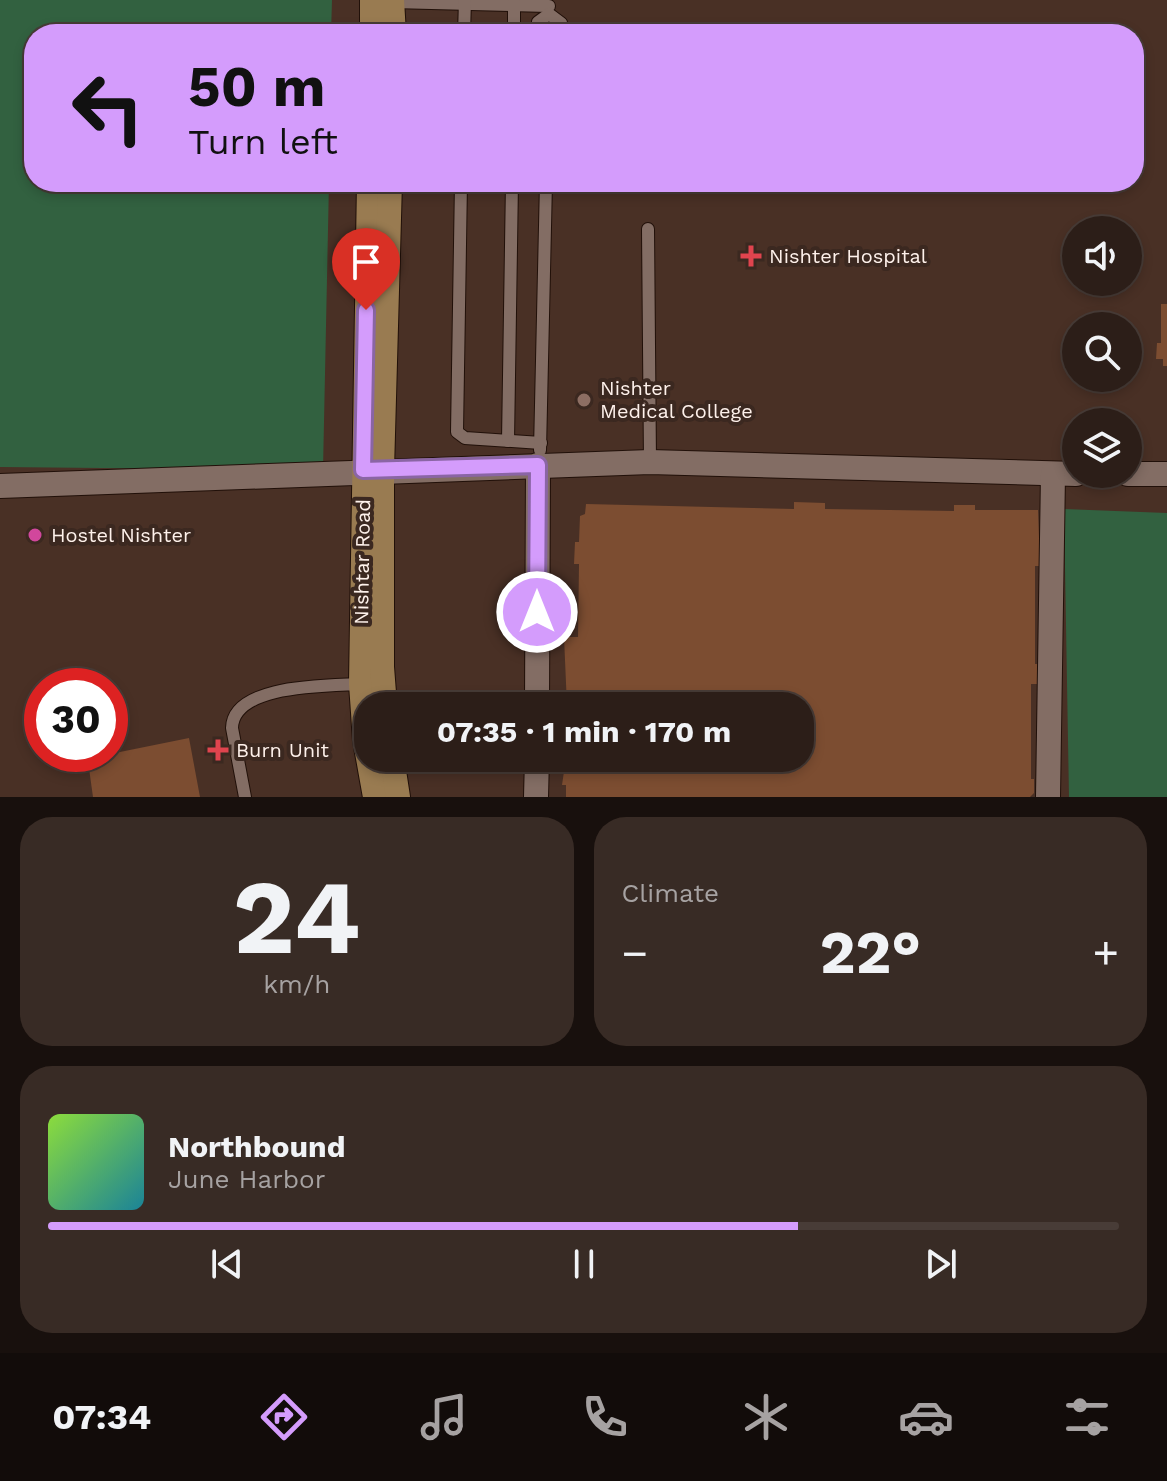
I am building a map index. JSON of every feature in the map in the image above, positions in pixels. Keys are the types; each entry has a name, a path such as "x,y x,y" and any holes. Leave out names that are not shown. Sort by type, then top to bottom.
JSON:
{"main road":[{"path":"376,24 386,1"},
{"path":"386,1 392,24"},
{"name":"Nishtar Road","path":"369,192 372,470 384,692"},
{"name":"Nishtar Road","path":"375,797 365,741 361,684 389,192"},
{"path":"394,772 398,797"}],"street":[{"path":"537,692 539,454"},
{"path":"0,486 372,470 539,454 650,462 1062,474"},
{"path":"1142,474 1167,474"},
{"path":"1048,797 1064,488"},
{"path":"536,797 537,772"}],"lane":[{"path":"386,1 549,7 561,24"},
{"path":"464,24 465,2"},
{"path":"538,24 549,7"},
{"path":"461,192 457,432 465,438 508,441 539,454 546,192"},
{"path":"508,441 512,192"},
{"path":"648,229 650,462"},
{"path":"245,797 232,728 238,708 251,700 299,687 361,684"}],"shaded area":[{"name":"Nishter Medical College","path":"0,0 1167,0 1167,797 0,797"}],"green space":[{"path":"0,0 332,0 331,24 24,24 24,192 329,192 323,470 0,467"},
{"path":"1064,509 1167,513 1167,797 1069,797"}],"building":[{"path":"1161,304 1167,304 1167,366 1163,366 1163,359 1156,359 1157,343 1161,343"},
{"path":"794,502 825,503 825,509 954,511 954,505 975,505 975,510 1038,510 1040,566 1035,566 1035,664 1046,664 1046,684 1031,684 1031,779 1034,779 1034,793 1030,797 566,797 566,785 562,785 564,772 814,772 814,692 566,692 564,637 578,637 579,564 574,564 575,542 579,542 580,516 585,514 586,504 794,509"},
{"name":"Burn Unit","path":"189,738 200,797 93,797 90,772 128,772 128,750"}],"place":[{"name":"Nishter Hospital","path":"751,256"},
{"name":"Nishter Medical College","path":"584,400"},
{"name":"Hostel Nishter","path":"35,535"},
{"name":"Burn Unit","path":"218,750"}],"route":[{"path":"366,310 363,470 538,465 537,612"}]}
